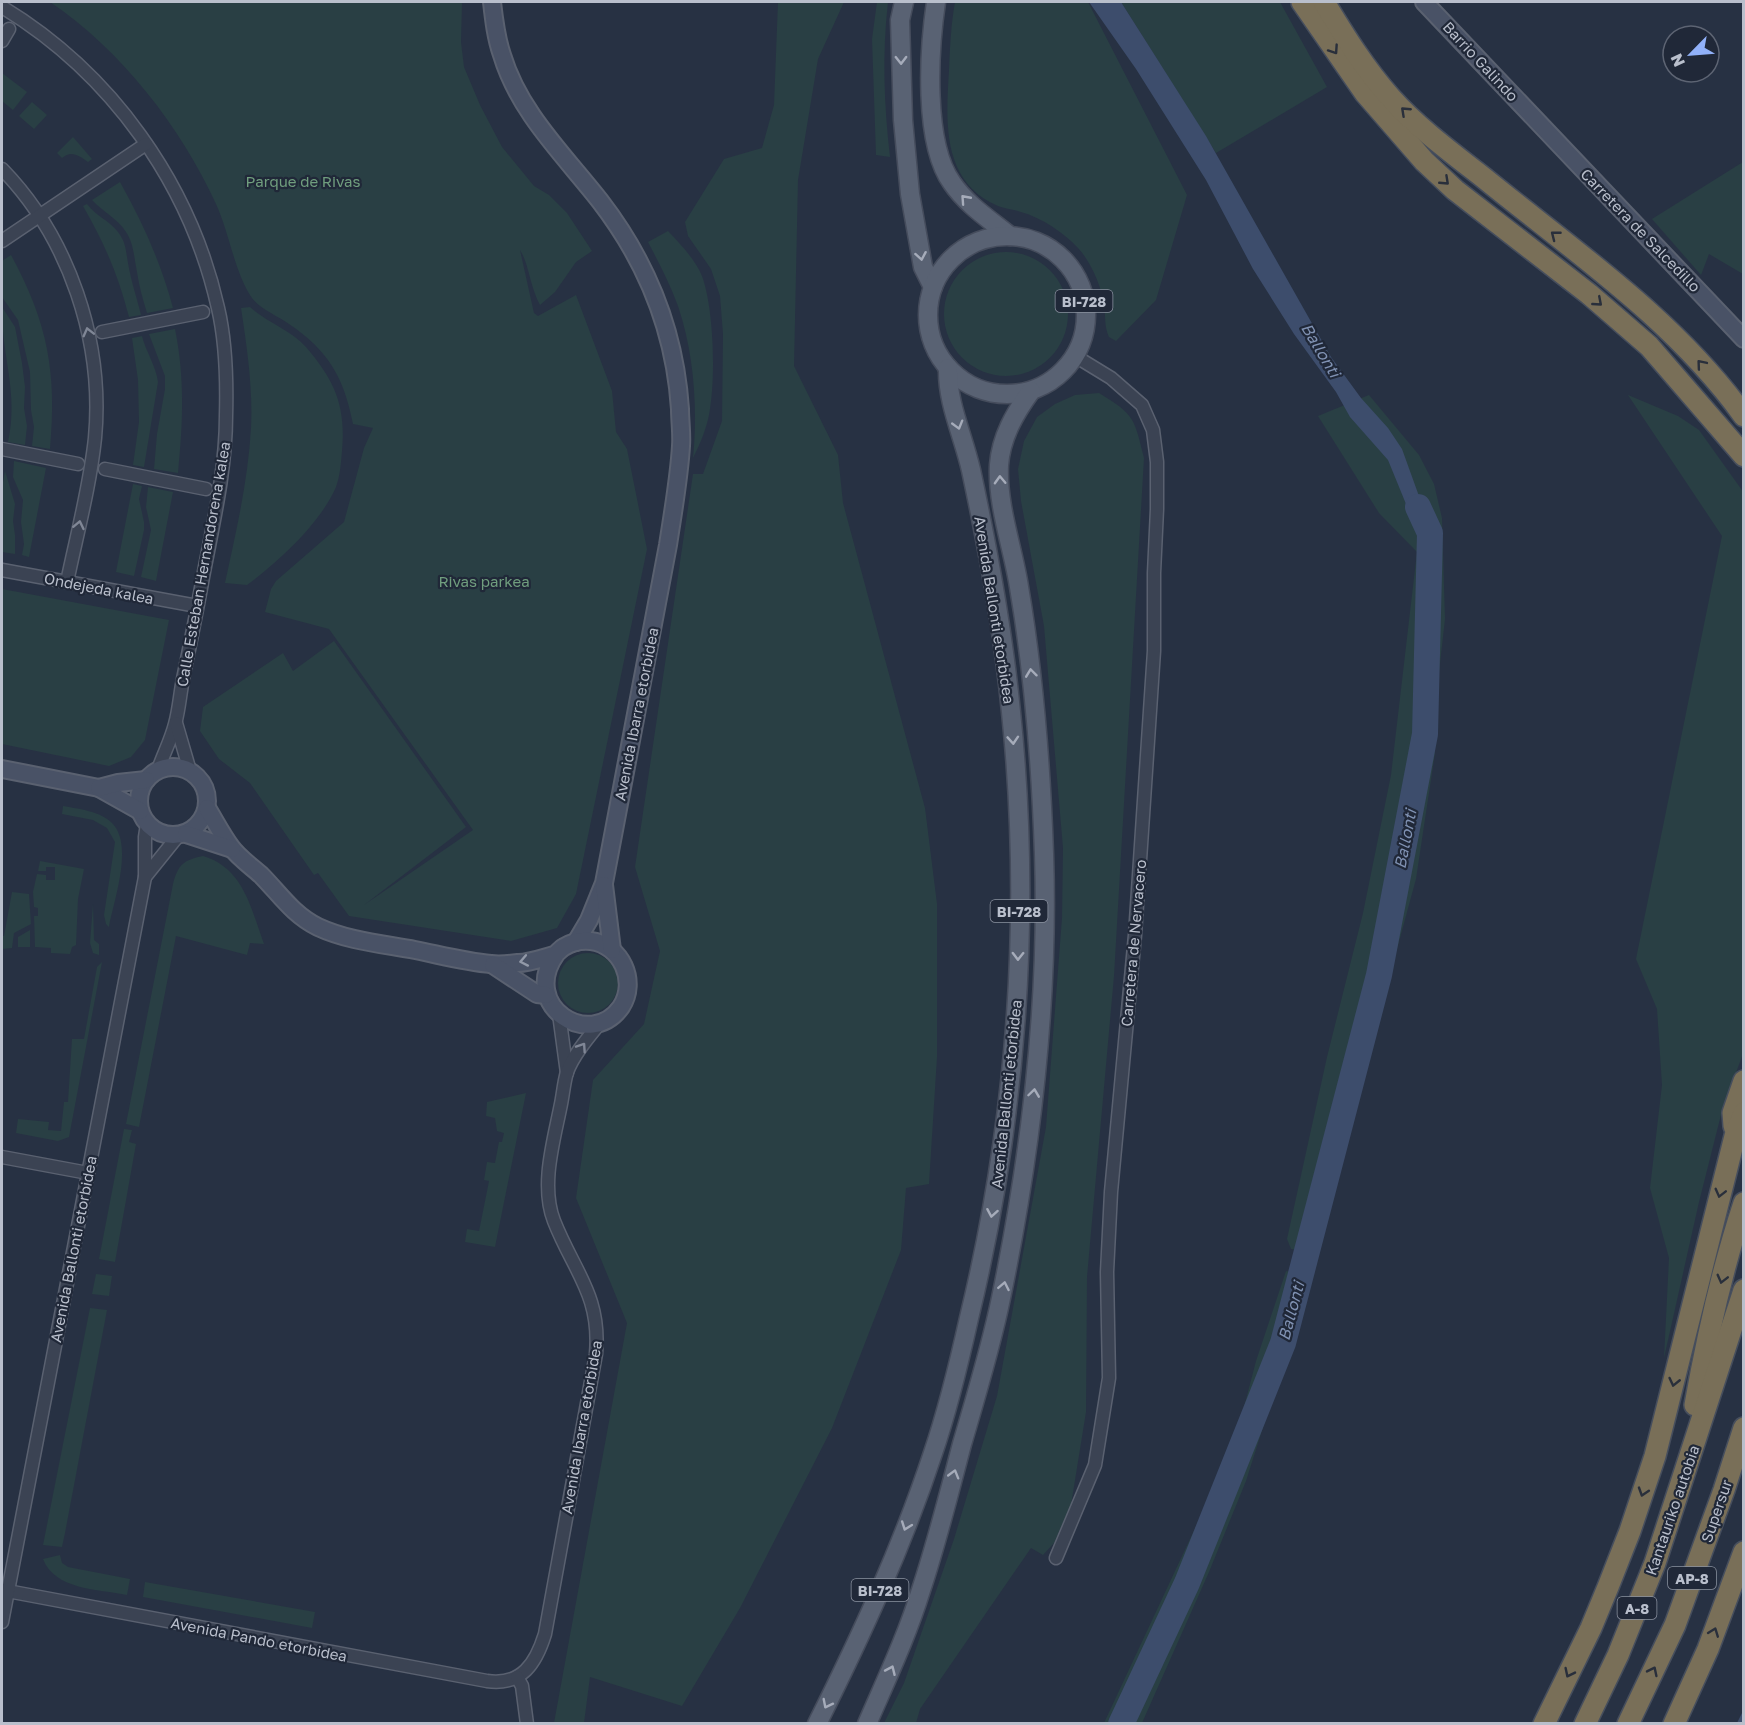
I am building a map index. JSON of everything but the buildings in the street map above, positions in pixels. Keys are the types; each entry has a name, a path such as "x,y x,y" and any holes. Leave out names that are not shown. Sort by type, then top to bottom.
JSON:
{"highway":[{"path":"1302,2 1365,93 1424,161 1464,196 1589,294 1648,346 1743,456"},
{"path":"1324,2 1352,48 1392,98 1438,141 1646,309 1686,347 1742,413"},
{"path":"1704,409 1743,467"},
{"path":"1735,1136 1733,1113 1743,1081"},
{"path":"1544,1724 1591,1628 1608,1587 1655,1456 1735,1136 1743,1113"},
{"path":"1680,1489 1707,1339 1743,1203"},
{"name":"Kantauriko autobia","path":"1585,1724 1636,1613 1680,1489 1743,1290"},
{"name":"Supersur","path":"1628,1724 1675,1625 1724,1490 1743,1428"},
{"path":"1674,1724 1708,1649 1743,1552"}],"main road":[{"path":"904,2 900,20 903,120 909,185 923,267 933,287"},
{"name":"BI-728","path":"936,2 930,86 932,123 938,155 950,182 969,204 1010,236"},
{"name":"BI-728","path":"1010,236 1033,240 1053,251 1070,267 1082,288 1086,311 1084,334 1075,356 1056,377 1031,391 1008,394 986,391 965,382 948,368 936,350 929,329 928,308 933,287 945,266 963,249 985,239 1010,236"},
{"name":"Avenida Ballonti etorbidea","path":"817,1724 857,1644 898,1547 934,1452 957,1370 986,1249 1001,1160 1015,1040 1019,858 1011,712 985,540 970,465 947,387 948,368"},
{"name":"Avenida Ballonti etorbidea","path":"867,1724 894,1663 921,1591 982,1373 1000,1302 1015,1227 1035,1080 1042,984 1044,913 1041,795 1031,676 1019,586 1000,489 999,465 1002,445 1014,415 1031,391"}],"street":[{"name":"Avenida Ibarra etorbidea","path":"492,2 495,28 502,55 516,91 534,120 618,226 639,261 662,311 671,342 679,391 682,443 668,544 604,883 589,920 576,942 565,946 556,954 522,963 492,965"},
{"name":"Barrio Galindo","path":"1424,2 1537,121"},
{"name":"Calle Esteban Hernandorena kalea","path":"2,7 40,32 71,57 114,101 146,144 191,223 218,308 224,350 226,389 224,455 176,723"},
{"path":"2,41 9,29"},
{"name":"Carretera de Salcedillo","path":"1537,121 1743,339"},
{"path":"2,241 146,144"},
{"path":"2,169 27,198 58,249 76,290 89,334 97,407 95,439 67,582"},
{"path":"102,332 202,312"},
{"name":"Carretera de Nervacero","path":"1056,1558 1095,1465 1109,1378 1107,1272 1135,935 1154,663 1154,573 1158,508 1157,462 1153,430 1142,405 1111,378 1075,356"},
{"path":"2,450 78,464"},
{"path":"105,469 206,489"},
{"name":"Ondejeda kalea","path":"2,570 197,606"},
{"path":"176,723 190,771"},
{"path":"143,818 139,800 141,789 152,775 176,723"},
{"path":"99,788 152,775 168,767 190,771 205,787 208,797 207,808 200,824 182,835"},
{"path":"2,769 99,788 166,836 182,835 232,849"},
{"path":"207,808 232,849 291,908 317,926 353,938 492,965 537,994 546,995"},
{"name":"Avenida Ballonti etorbidea","path":"2,1622 4,1591 145,877 143,818"},
{"name":"Avenida Ballonti etorbidea","path":"145,877 182,835"},
{"name":"Avenida Ibarra etorbidea","path":"517,1677 538,1656 545,1634 596,1354 598,1334 596,1316 588,1290 553,1219 549,1199 553,1145 567,1073 600,1023 611,1017 626,996 628,984 626,971 621,959 612,950 604,883"},
{"path":"576,942 589,941 612,950"},
{"path":"556,954 545,974 546,995 552,1006 559,1014 572,1022 600,1023"},
{"path":"559,1014 567,1073"},
{"path":"2,1156 88,1173"},
{"name":"Avenida Pando etorbidea","path":"4,1591 487,1681 499,1682 517,1677"},
{"path":"517,1677 522,1686 527,1724"}],"green space":[{"path":"50,2 462,2 461,42 464,67 480,105 502,147 534,186 549,195 567,213 592,251 576,262 555,292 540,305 520,250 534,313 538,316 576,295 612,391 616,432 627,449 647,549 576,894 557,928 511,941 349,916 318,873 314,875 250,783 219,759 200,731 203,707 283,653 293,671 334,641 466,827 364,905 473,830 329,629 265,612 271,589 276,581 344,522 364,448 373,428 353,424 339,379 333,367 315,345 252,298 241,277 216,204 202,175 167,119 146,92 101,43"},
{"path":"778,2 844,2 818,59 798,180 794,366 838,455 843,503 925,808 937,904 937,1057 929,1184 906,1188 901,1250 832,1428 740,1608 682,1706 590,1677 584,1723 554,1723 627,1323 576,1198 593,1080 644,1024 660,951 635,867 693,474 703,474 722,421 723,334 720,296 711,269 688,236 685,222 724,159 762,148 774,105"},
{"path":"877,2 888,2 884,79 890,157 876,155 872,39"},
{"path":"955,2 1088,2 1187,195 1156,300 1116,341 1107,333 1103,299 1095,275 1078,248 1066,236 1044,222 1018,211 998,206 979,195 966,182 957,166 951,148 947,110"},
{"path":"1121,2 1280,2 1327,87 1216,153"},
{"path":"2,73 27,92 13,110 2,101"},
{"path":"32,102 47,115 34,129 19,116"},
{"path":"73,137 92,159 88,162 75,154 62,158 57,153"},
{"path":"1743,162 1743,274 1709,254 1701,275 1652,219"},
{"path":"120,182 151,244 173,308 147,313 129,237 118,223 92,200"},
{"path":"87,204 114,228 123,240 141,315 129,317 110,260 83,206"},
{"path":"668,231 682,246 702,276 711,325 713,383 709,415 693,458 695,401 688,343 675,298 648,242"},
{"path":"1006,252 1030,256 1050,270 1064,290 1068,314 1064,338 1050,358 1030,372 1006,376 982,372 962,358 948,338 944,314 948,290 962,270 982,256"},
{"path":"11,255 34,303 47,349 52,396 50,449 32,446 34,427 30,372 18,320 2,297 2,261"},
{"path":"2,307 15,327 22,363 27,426 25,445 8,442 12,407"},
{"path":"250,307 300,341 316,359 336,395 340,407 343,435 338,478 329,501 297,541 247,585 225,583 241,506 249,448 250,383 241,308"},
{"path":"175,329 182,401 178,473 154,469 165,376 149,334"},
{"path":"142,336 158,382 144,467 133,465 139,422 138,380 132,338"},
{"path":"1099,393 1120,407 1131,419 1138,434 1144,458 1114,976 1087,1277 1086,1412 1071,1505 1054,1543 1043,1555 1031,1548 920,1709 916,1723 884,1723 904,1683 954,1539 997,1396 1046,1127 1062,918 1063,848 1044,626 1021,501 1018,469 1024,441 1037,417 1055,404 1075,395"},
{"path":"1369,395 1419,455 1434,484 1442,518 1445,619 1431,744 1435,753 1416,879 1330,1196 1317,1253 1291,1249 1287,1239 1327,1057 1363,913 1391,775 1417,552 1379,513 1318,416"},
{"path":"1628,395 1678,416 1699,430 1744,493 1743,1054 1723,1107 1664,1358 1669,1258 1650,1188 1662,1085 1657,1009 1636,959 1722,536"},
{"path":"14,461 46,468 29,557 22,555 23,500 13,477"},
{"path":"5,471 15,504 13,521 15,554 2,552 2,488"},
{"path":"133,484 142,486 139,499 144,522 134,576 116,572"},
{"path":"148,487 173,492 156,581 141,577 151,530 146,507"},
{"path":"2,589 169,620 145,740 131,757 109,766 2,744"},
{"path":"63,806 102,816 112,823 118,833 122,845 121,873 109,927 104,915 115,842 107,828 93,820 62,814"},
{"path":"203,856 217,862 237,880 250,904 264,944 250,943 247,955 176,936 139,1127 126,1124 173,884 182,864"},
{"path":"40,861 84,869 78,899 76,945 72,947 70,954 51,953 51,948 35,947 34,916 38,916 38,908 34,907 33,892 37,874 46,875 46,880 55,880 55,867 46,867 46,871 38,871"},
{"path":"12,892 29,894 31,924 14,933 12,948 2,949 2,936 4,936"},
{"path":"93,904 94,940 99,944 99,955 93,953 90,943"},
{"path":"30,930 30,947 18,947 18,937"},
{"path":"588,953 605,958 613,966 618,983 613,1000 605,1008 588,1013 571,1008 563,1000 558,983 563,966 571,958"},
{"path":"102,962 69,1137 58,1141 16,1133 18,1119 49,1122 48,1130 61,1131 64,1102 68,1102 72,1039 84,1039 97,967"},
{"path":"526,1093 495,1247 465,1242 467,1229 479,1231 489,1181 484,1180 487,1162 495,1163 499,1142 502,1142 504,1133 497,1131 495,1118 486,1116 487,1102"},
{"path":"124,1129 132,1130 129,1142 136,1144 115,1262 99,1259"},
{"path":"1286,1271 1311,1276 1246,1481 1209,1572 1142,1723 1104,1723 1219,1477 1238,1430 1256,1361"},
{"path":"96,1274 112,1276 109,1296 92,1294"},
{"path":"90,1308 107,1310 65,1533 62,1547 43,1545"},
{"path":"60,1555 62,1563 68,1567 130,1579 127,1595 79,1586 57,1577 43,1559"},
{"path":"145,1582 315,1612 312,1628 143,1597"}],"water":[{"path":"1089,2 1121,2 1206,136 1331,357 1402,449 1424,510 1430,542 1406,504 1388,460 1350,417 1336,392 1294,334 1253,269 1206,180 1136,69"}],"waterway":[{"name":"Ballonti","path":"1121,1724 1187,1583 1283,1343 1379,975 1425,734 1430,533 1418,507"},
{"path":"1739,1724 1744,1714"}],"park label":[{"name":"Parque de Rivas","path":"303,181"},
{"name":"Rivas parkea","path":"484,581"}]}
